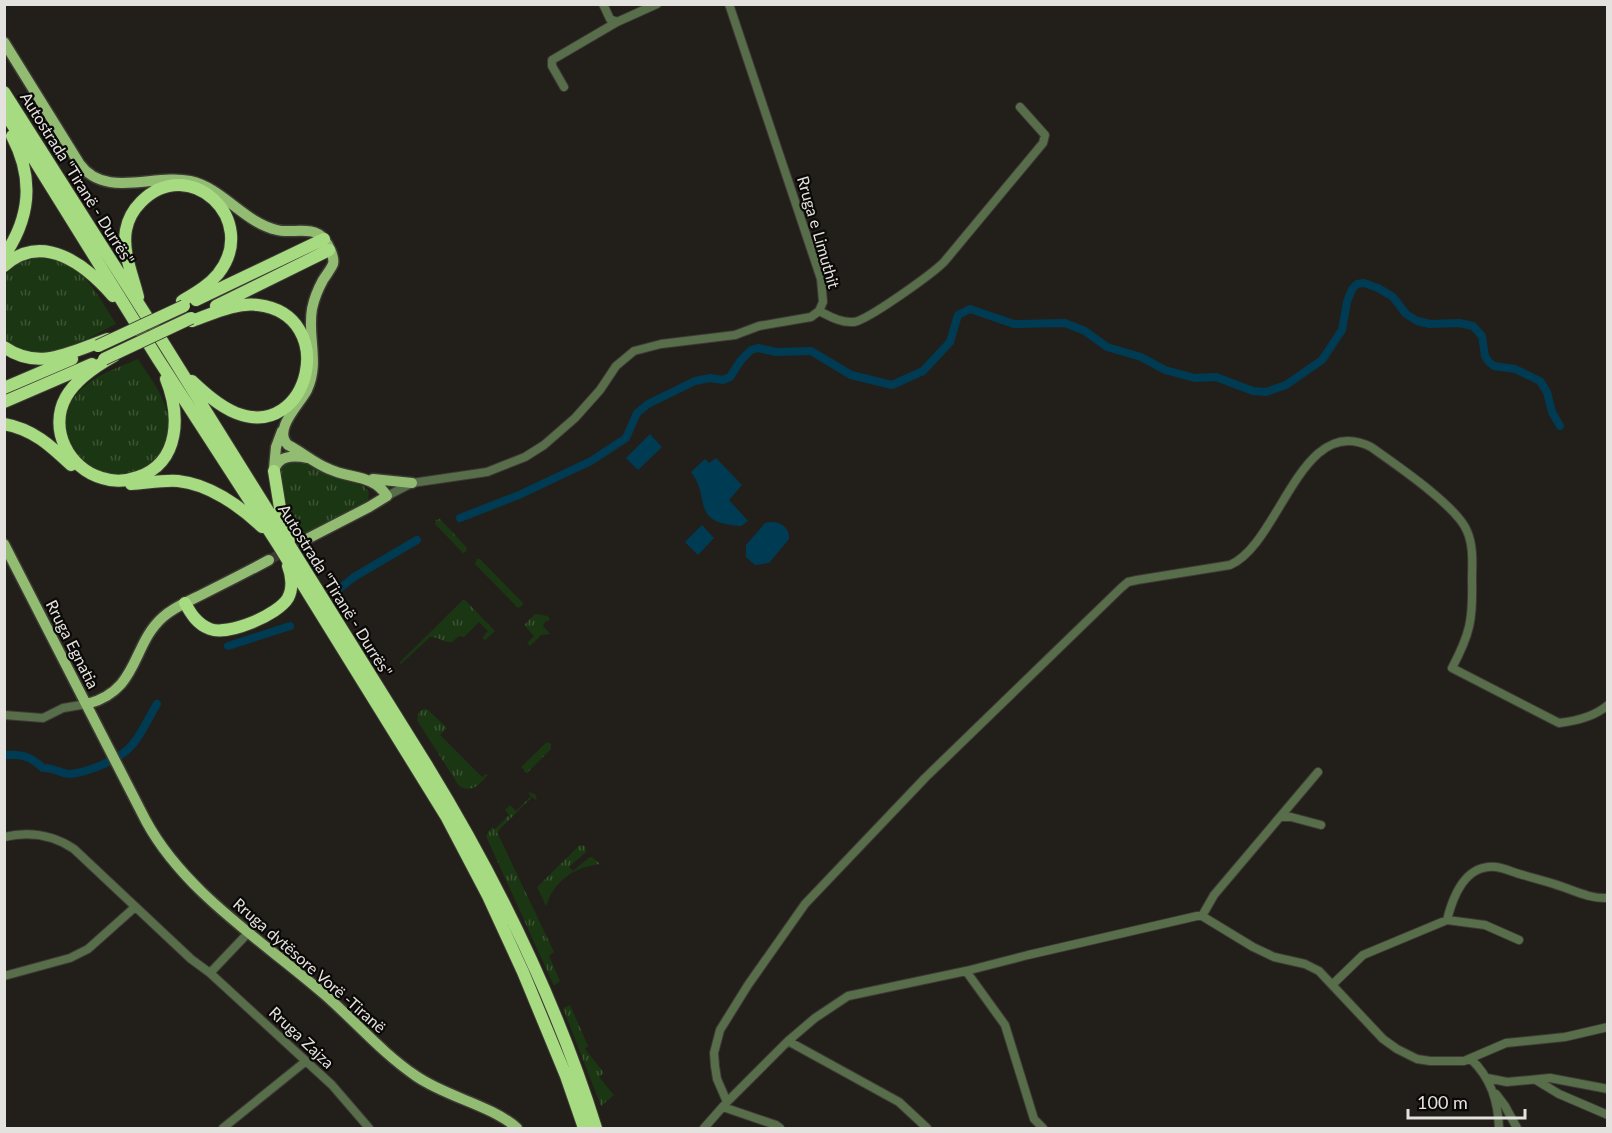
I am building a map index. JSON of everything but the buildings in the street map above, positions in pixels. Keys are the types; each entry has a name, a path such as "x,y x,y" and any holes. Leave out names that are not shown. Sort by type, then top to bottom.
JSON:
{"highway":[{"name":"Autostrada \"Tiranë - Durrës\"","path":"4,92 136,311 158,359 277,543 417,768 473,867 528,982 566,1076 593,1128"},
{"name":"Autostrada \"Tiranë - Durrës\"","path":"4,111 136,311 180,370 431,772 489,873 535,966 568,1049 593,1128"},
{"path":"4,123 22,159 27,196 21,228 4,256"},
{"path":"136,311 125,240 128,221 146,197 162,188 182,185 201,190 217,201 227,218 232,240 220,272 208,285 183,304"},
{"path":"4,388 183,304 326,245"},
{"path":"4,402 105,360 191,319 326,245"},
{"path":"4,266 13,259 33,252 57,254 84,268 136,311"},
{"path":"180,370 219,404 238,414 257,416 268,415 288,405 302,388 308,369 307,349 303,337 288,317 278,310 257,304 246,304 191,319"},
{"path":"4,347 21,356 46,359 97,344"},
{"path":"105,360 81,379 66,396 60,416 60,433 67,452 82,468 102,478 122,481 142,476 153,470 163,461 174,438 173,400 158,359"},
{"path":"4,424 27,430 38,436 80,472 95,481 121,485 177,481 212,491 243,511 277,543"},
{"path":"274,471 281,514 319,594"},
{"path":"185,603 199,623 215,631 229,630 268,615 282,605 290,592 291,578 285,557"}],"main road":[{"path":"4,42 79,163 91,175 120,184 170,180 191,181 209,189 259,224 281,231 317,233 326,245 333,258 333,264 318,288 312,311 311,334 314,356 312,378 302,400 283,428 276,447 274,471"},
{"path":"283,428 283,440 327,468 361,480 372,489 374,498 369,507"},
{"path":"274,471 276,464 286,457 306,458 317,462"},
{"path":"351,476 412,483"},
{"path":"303,542 387,496 378,484 367,478"},
{"name":"Rruga Egnatia","path":"4,544 87,704 105,697 122,684 158,622 169,612 269,560"},
{"name":"Rruga dytësore Vorë -Tiranë","path":"87,704 154,836 170,859 195,886 324,993 410,1071 442,1091 503,1118 517,1128"}],"street":[{"path":"603,4 610,19 617,22"},
{"path":"564,87 552,66 552,60 617,22 657,4"},
{"name":"Rruga e Limuthit","path":"387,496 412,483 487,472 525,457 544,445 575,418 595,397 616,366 634,351 661,344 735,335 759,326 812,317 819,311 823,302 821,279 729,4"},
{"path":"819,311 843,322 859,321 928,277 944,262 1043,142 1045,135 1020,108"},
{"path":"780,1128 725,1104 717,1079 714,1053 720,1030 804,904 846,863 925,778 1121,588 1128,582 1137,580 1238,562 1260,538 1299,476 1320,453 1331,446 1349,440 1359,441 1371,447 1442,500 1460,518 1467,529 1471,541 1473,611 1466,642 1452,668 1559,723 1572,722 1596,714 1608,705"},
{"path":"4,715 43,718 63,708 87,704"},
{"path":"1202,916 1214,896 1302,794 1318,772"},
{"path":"1280,817 1291,817 1321,825"},
{"name":"Rruga Zajza","path":"4,837 29,834 66,843 134,908 210,973 306,1061 350,1105 369,1128"},
{"path":"1447,920 1459,886 1466,878 1486,868 1502,869 1588,895 1608,898"},
{"path":"4,976 70,958 88,949 134,908"},
{"path":"704,1128 788,1041 814,1018 848,996 966,971 1188,917 1202,916 1274,957 1305,964 1319,971 1371,1028 1407,1055 1430,1061 1457,1062 1471,1059 1497,1045 1565,1037 1608,1027"},
{"path":"1332,984 1363,955 1447,920 1485,925 1519,940"},
{"path":"210,973 249,932"},
{"path":"966,971 1005,1025 1034,1119 1043,1128"},
{"path":"788,1041 899,1102 927,1128"},
{"path":"1471,1059 1487,1078 1493,1092 1499,1128"},
{"path":"223,1128 306,1061"},
{"path":"1487,1078 1507,1082 1550,1078 1608,1089"},
{"path":"1536,1080 1559,1094 1608,1114"},
{"path":"1493,1092 1505,1106 1518,1128"}],"green space":[{"path":"39,257 54,259 77,271 94,289 116,324 76,344 48,352 35,352 6,341 5,275 18,263"},
{"path":"138,359 166,407 169,424 167,437 162,450 146,468 126,475 105,473 86,463 72,448 65,428 68,407 91,381"},
{"path":"303,460 336,477 364,486 369,492 366,504 298,539 287,513 279,467 284,462"},
{"path":"440,519 467,548 466,552 463,553 435,524 436,520"},
{"path":"477,559 480,559 523,603 522,606 518,608 475,564"},
{"path":"464,599 495,631 485,640 482,638 488,631 479,622 464,637 459,636 452,642 430,637 401,664 399,663"},
{"path":"535,614 548,616 550,620 543,626 550,634 541,635 530,646 527,643 534,636 524,625"},
{"path":"427,709 447,728 440,735 482,777 488,775 479,785 468,789 459,786 417,720 419,712"},
{"path":"547,742 551,744 551,749 527,773 521,767"},
{"path":"528,792 535,794 537,801 532,797 497,832 554,952 549,956 560,981 554,986 486,836 492,827 495,829 509,815 505,810 510,805 516,811 531,796"},
{"path":"580,845 585,846 586,852 569,867 573,871 590,857 600,864 582,868 566,877 554,889 546,906 537,887"},
{"path":"570,1005 588,1046 585,1049 604,1073 599,1077 614,1095 601,1106 563,1008"}],"water":[{"path":"650,434 662,447 638,470 626,458"},
{"path":"716,458 742,485 729,500 748,521 741,526 714,520 704,508 697,482 691,472 705,459 709,463"},
{"path":"769,522 786,528 789,539 769,563 755,565 746,557 746,545 765,523"},
{"path":"702,525 714,538 698,555 685,542"}],"waterway":[{"path":"460,518 519,495 591,461 626,438 637,413 648,404 695,381 710,378 723,380 730,377 751,350 758,348 776,352 811,351 851,375 892,385 923,371 950,342 958,315 970,309 1014,324 1065,323 1085,331 1107,347 1141,357 1165,370 1195,378 1216,377 1253,391 1266,392 1286,385 1322,360 1342,330 1352,289 1357,284 1364,283 1393,297 1406,314 1417,321 1430,324 1459,323 1473,326 1482,336 1485,356 1489,362 1494,366 1515,369 1540,381 1547,392 1552,412 1560,426"},
{"path":"339,589 354,577 417,540"},
{"path":"228,646 290,626"},
{"path":"4,755 25,757 43,768 67,774 86,771 113,760 128,750 157,704"}],"tunnel":[{"path":"269,560 303,541"}]}
